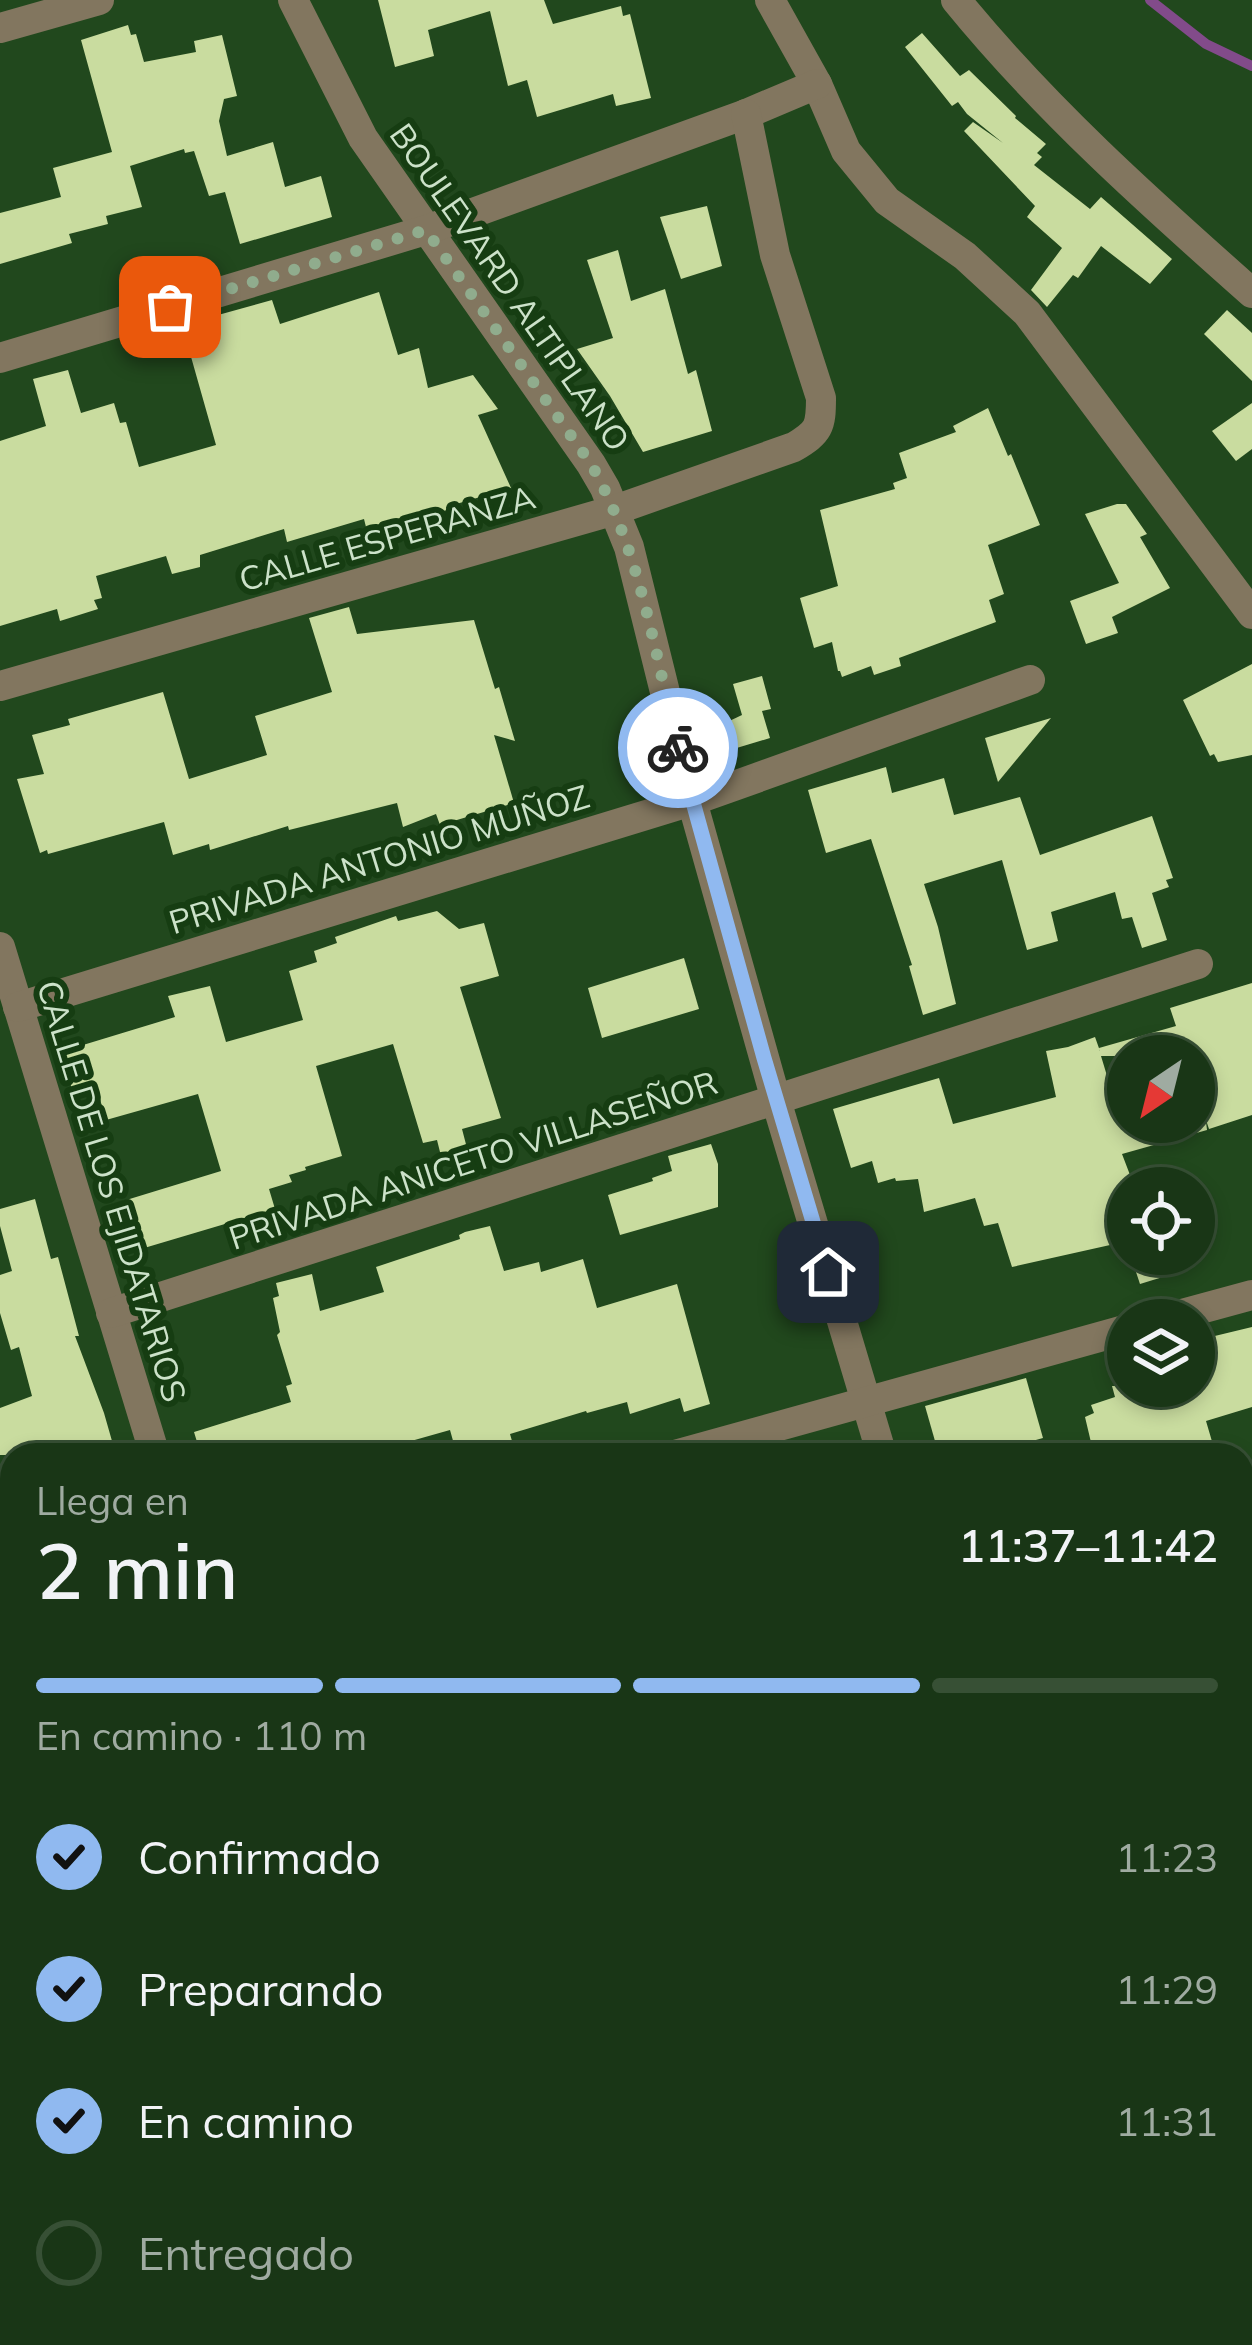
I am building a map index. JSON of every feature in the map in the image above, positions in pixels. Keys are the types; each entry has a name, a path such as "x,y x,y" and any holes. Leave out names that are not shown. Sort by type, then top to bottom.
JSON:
{"street":[{"path":"4,18 98,0"},
{"name":"BOULEVARD ALTIPLANO","path":"293,0 362,138 591,464 615,510 629,547 692,801 776,1100 878,1443"},
{"path":"770,0 817,85 846,151 887,201 965,256 1027,313 1252,614"},
{"path":"956,0 1070,126 1252,293"},
{"path":"0,358 426,230 817,85"},
{"name":"CALLE ESPERANZA","path":"0,686 615,510 794,447 814,435 821,421 821,398 775,255 746,114"},
{"name":"PRIVADA ANTONIO MUÑOZ","path":"18,1006 692,801 1030,680"},
{"name":"CALLE DE LOS EJIDATARIOS","path":"0,947 151,1443"},
{"name":"PRIVADA ANICETO VILLASEÑOR","path":"111,1313 1198,964"},
{"path":"1215,1305 1252,1295"},
{"path":"717,1443 1107,1335"}],"building":[{"path":"378,0 544,0 553,24 621,6 623,16 630,14 651,98 616,106 613,94 537,117 527,80 508,86 490,11 428,30 434,56 395,67"},
{"path":"128,25 131,35 136,34 144,62 196,52 194,41 222,35 237,96 224,99 219,121 227,156 273,142 285,187 321,176 332,217 240,244 225,192 209,196 194,151 185,153 184,149 130,166 142,207 106,216 108,224 69,234 72,243 0,264 0,213 61,197 53,168 112,152 81,40"},
{"path":"922,33 960,76 969,70 1046,144 1034,165 1090,209 1101,197 1172,259 1150,284 1101,246 1078,278 1073,275 1047,307 1031,290 1062,248 1027,217 1035,206 964,131 973,122 1003,143 958,102 952,106 905,47"},
{"path":"707,206 722,266 681,279 660,217"},
{"path":"618,250 631,301 665,289 688,374 696,370 712,431 643,452 577,349 613,338 587,260"},
{"path":"379,292 398,355 419,348 428,388 473,375 498,409 478,415 511,488 367,531 364,519 287,542 284,529 200,555 200,567 172,574 166,556 96,576 102,598 94,600 98,609 60,621 57,609 0,626 0,441 46,426 33,379 68,370 81,413 114,403 120,423 126,422 139,467 216,445 182,325 272,300 280,324"},
{"path":"1227,310 1252,333 1252,381 1204,334"},
{"path":"1252,403 1252,449 1236,461 1212,431"},
{"path":"988,408 1040,525 988,545 1004,594 989,600 996,622 899,658 901,666 874,675 871,666 842,677 832,642 814,648 800,598 838,586 820,510 895,489 893,483 907,478 899,453 956,432 953,426"},
{"path":"1126,504 1147,534 1140,537 1170,588 1112,617 1118,633 1086,644 1070,601 1119,583 1085,514"},
{"path":"349,607 357,634 474,620 515,741 494,735 514,803 440,825 436,814 403,827 397,803 173,855 164,822 40,853 17,779 44,774 32,735 70,725 68,719 163,692 189,779 267,755 255,716 332,692 309,618"},
{"path":"1252,664 1252,755 1218,762 1214,754 1210,756 1183,700"},
{"path":"762,676 771,709 762,711 770,738 730,750 723,724 742,715 733,684"},
{"path":"1051,718 998,782 985,738"},
{"path":"886,767 892,793 944,778 954,815 1020,797 1040,855 1152,816 1173,878 1166,880 1169,887 1152,893 1167,940 1142,948 1132,917 1122,919 1115,892 1051,912 1058,941 1027,950 1002,860 924,884 956,1004 923,1015 912,965 871,839 826,853 808,790"},
{"path":"437,911 459,929 484,923 499,976 460,987 501,1118 462,1129 468,1152 442,1160 437,1140 423,1143 393,1044 316,1066 342,1156 305,1167 289,1175 292,1182 269,1189 275,1209 124,1254 110,1205 221,1171 198,1094 106,1120 95,1082 72,1089 60,1052 175,1017 168,996 210,986 226,1042 303,1020 289,971 317,962 314,951 337,943 335,937 396,916 398,921"},
{"path":"684,958 699,1009 602,1038 588,988"},
{"path":"1252,983 1252,1115 1215,1127 1215,1035 1144,1035 1176,1026 1170,1008"},
{"path":"1095,1037 1099,1048 1107,1046 1107,1056 1101,1056 1107,1076 1107,1143 1161,1143 1122,1154 1127,1167 1107,1167 1107,1246 1012,1267 998,1223 984,1226 975,1198 924,1212 918,1179 878,1183 872,1161 851,1168 833,1109 939,1078 953,1124 1056,1097 1046,1051"},
{"path":"711,1144 718,1164 718,1207 620,1235 608,1195 672,1171 668,1156"},
{"path":"35,1199 51,1259 58,1257 79,1336 75,1336 113,1443 0,1443 0,1408 32,1396 19,1347 11,1350 0,1313 0,1275 12,1271 0,1209"},
{"path":"490,1226 504,1271 539,1262 541,1272 583,1259 597,1308 677,1284 710,1404 684,1412 680,1398 630,1414 627,1402 510,1434 513,1443 454,1443 450,1430 404,1443 197,1443 194,1432 291,1402 286,1386 292,1384 277,1335 276,1283 312,1274 320,1311 384,1292 376,1267 460,1239 465,1232"},
{"path":"1137,1275 1166,1275 1166,1276 1140,1284"},
{"path":"1252,1327 1252,1407 1206,1421 1212,1443 1091,1443 1085,1417 1094,1413 1091,1405 1107,1400 1107,1407 1215,1407 1215,1336"},
{"path":"1026,1378 1043,1438 1025,1443 936,1443 925,1406"}],"waterway":[{"path":"1150,0 1206,44 1252,66"}],"way so far":[{"path":"170,307 426,230 605,488 629,547 678,748"}],"route":[{"path":"678,748 828,1272"}]}
